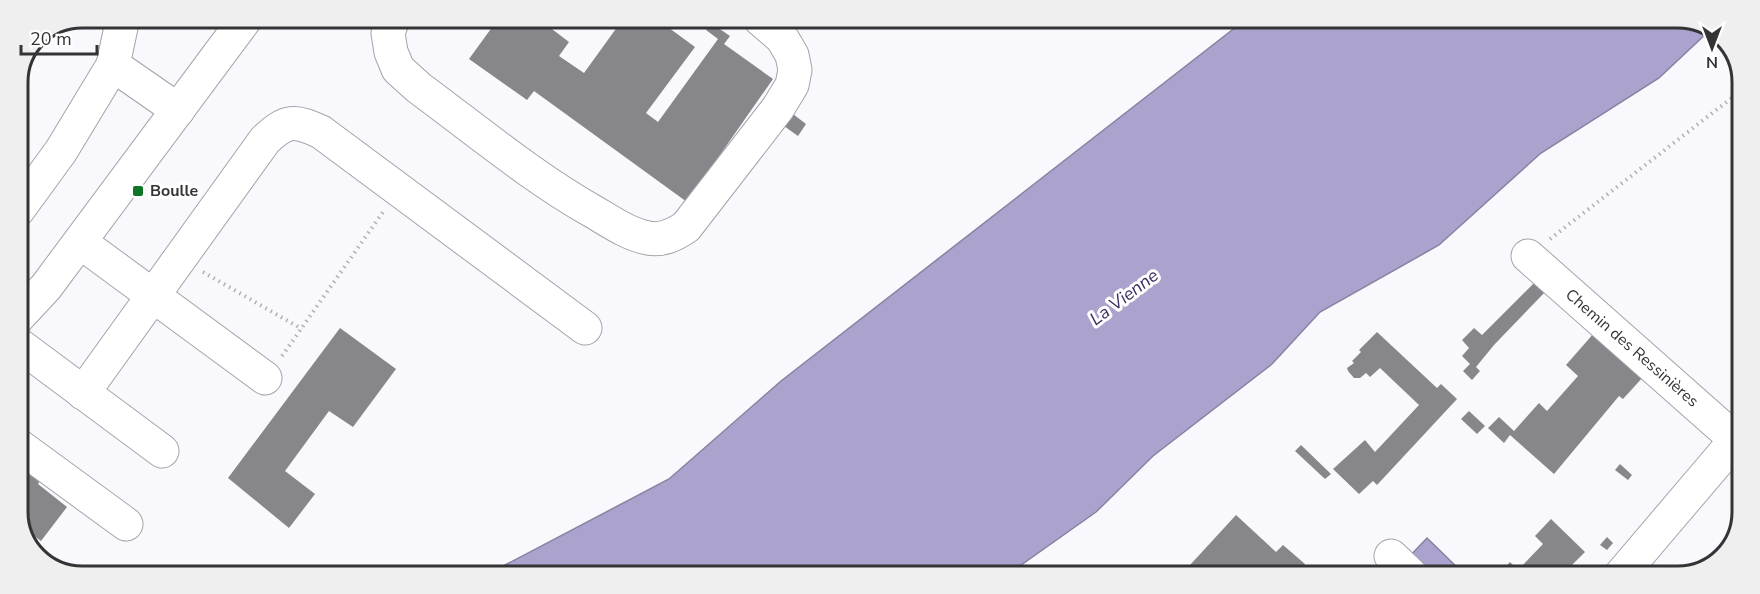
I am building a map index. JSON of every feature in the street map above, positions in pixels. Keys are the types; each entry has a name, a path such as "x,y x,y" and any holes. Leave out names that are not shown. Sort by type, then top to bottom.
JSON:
{"street":[{"path":"28,196 61,151 113,65 121,28"},
{"path":"29,306 46,287 239,28"},
{"path":"390,28 388,33 391,52 398,69 419,88 564,195 624,229 648,238 675,235 686,227 778,108 792,85 795,70 792,55 782,38 770,28"},
{"path":"113,65 178,110"},
{"path":"83,393 265,140 279,126 290,123 306,125 321,132 585,328"},
{"path":"80,242 265,378"},
{"name":"Chemin des Ressinières","path":"1528,256 1732,433"},
{"path":"29,352 162,452"},
{"path":"1629,566 1732,445"},
{"path":"29,453 126,524"}],"path":[{"path":"1528,256 1731,98"},
{"path":"265,378 302,329 399,189"},
{"path":"179,258 302,329"}],"water":[{"name":"La Vienne","path":"1235,28 1678,28 1692,30 1704,36 1659,78 1541,153 1439,245 1320,312 1272,364 1153,456 1096,512 1020,566 503,566 669,479 781,381"},
{"path":"1427,538 1456,566 1416,566 1408,558"}],"building":[{"path":"491,28 551,28 569,42 559,56 584,73 616,28 669,28 695,47 646,113 658,122 718,39 706,30 707,28 718,28 730,36 724,44 773,79 687,202 534,91 527,100 469,59"},
{"path":"793,114 806,124 798,136 784,126"},
{"path":"1535,282 1546,291 1494,345 1476,367 1480,371 1472,380 1463,371 1470,364 1462,356 1469,348 1462,340 1474,328 1482,335"},
{"path":"340,328 396,369 353,427 329,411 285,471 315,494 289,528 228,478"},
{"path":"1377,332 1437,388 1441,384 1457,399 1377,485 1373,481 1359,494 1333,469 1365,440 1375,452 1419,405 1380,368 1370,377 1366,373 1360,378 1354,378 1348,371 1347,368 1354,363 1352,361 1361,352 1359,350"},
{"path":"1594,333 1644,376 1623,399 1619,396 1554,474 1510,435 1504,443 1488,428 1499,417 1514,431 1539,403 1547,411 1578,376 1566,365"},
{"path":"1469,411 1485,426 1477,434 1461,419"},
{"path":"1301,445 1331,474 1325,479 1295,451"},
{"path":"1620,464 1632,475 1628,480 1615,470"},
{"path":"29,472 40,481 38,484 67,507 41,541 35,537 30,522"},
{"path":"1236,515 1276,552 1283,545 1305,564 1303,566 1190,565"},
{"path":"1551,519 1585,552 1571,566 1522,566 1543,544 1535,536"},
{"path":"1607,537 1613,543 1607,550 1600,545"}],"place":[{"name":"Boulle","path":"138,191"}]}
